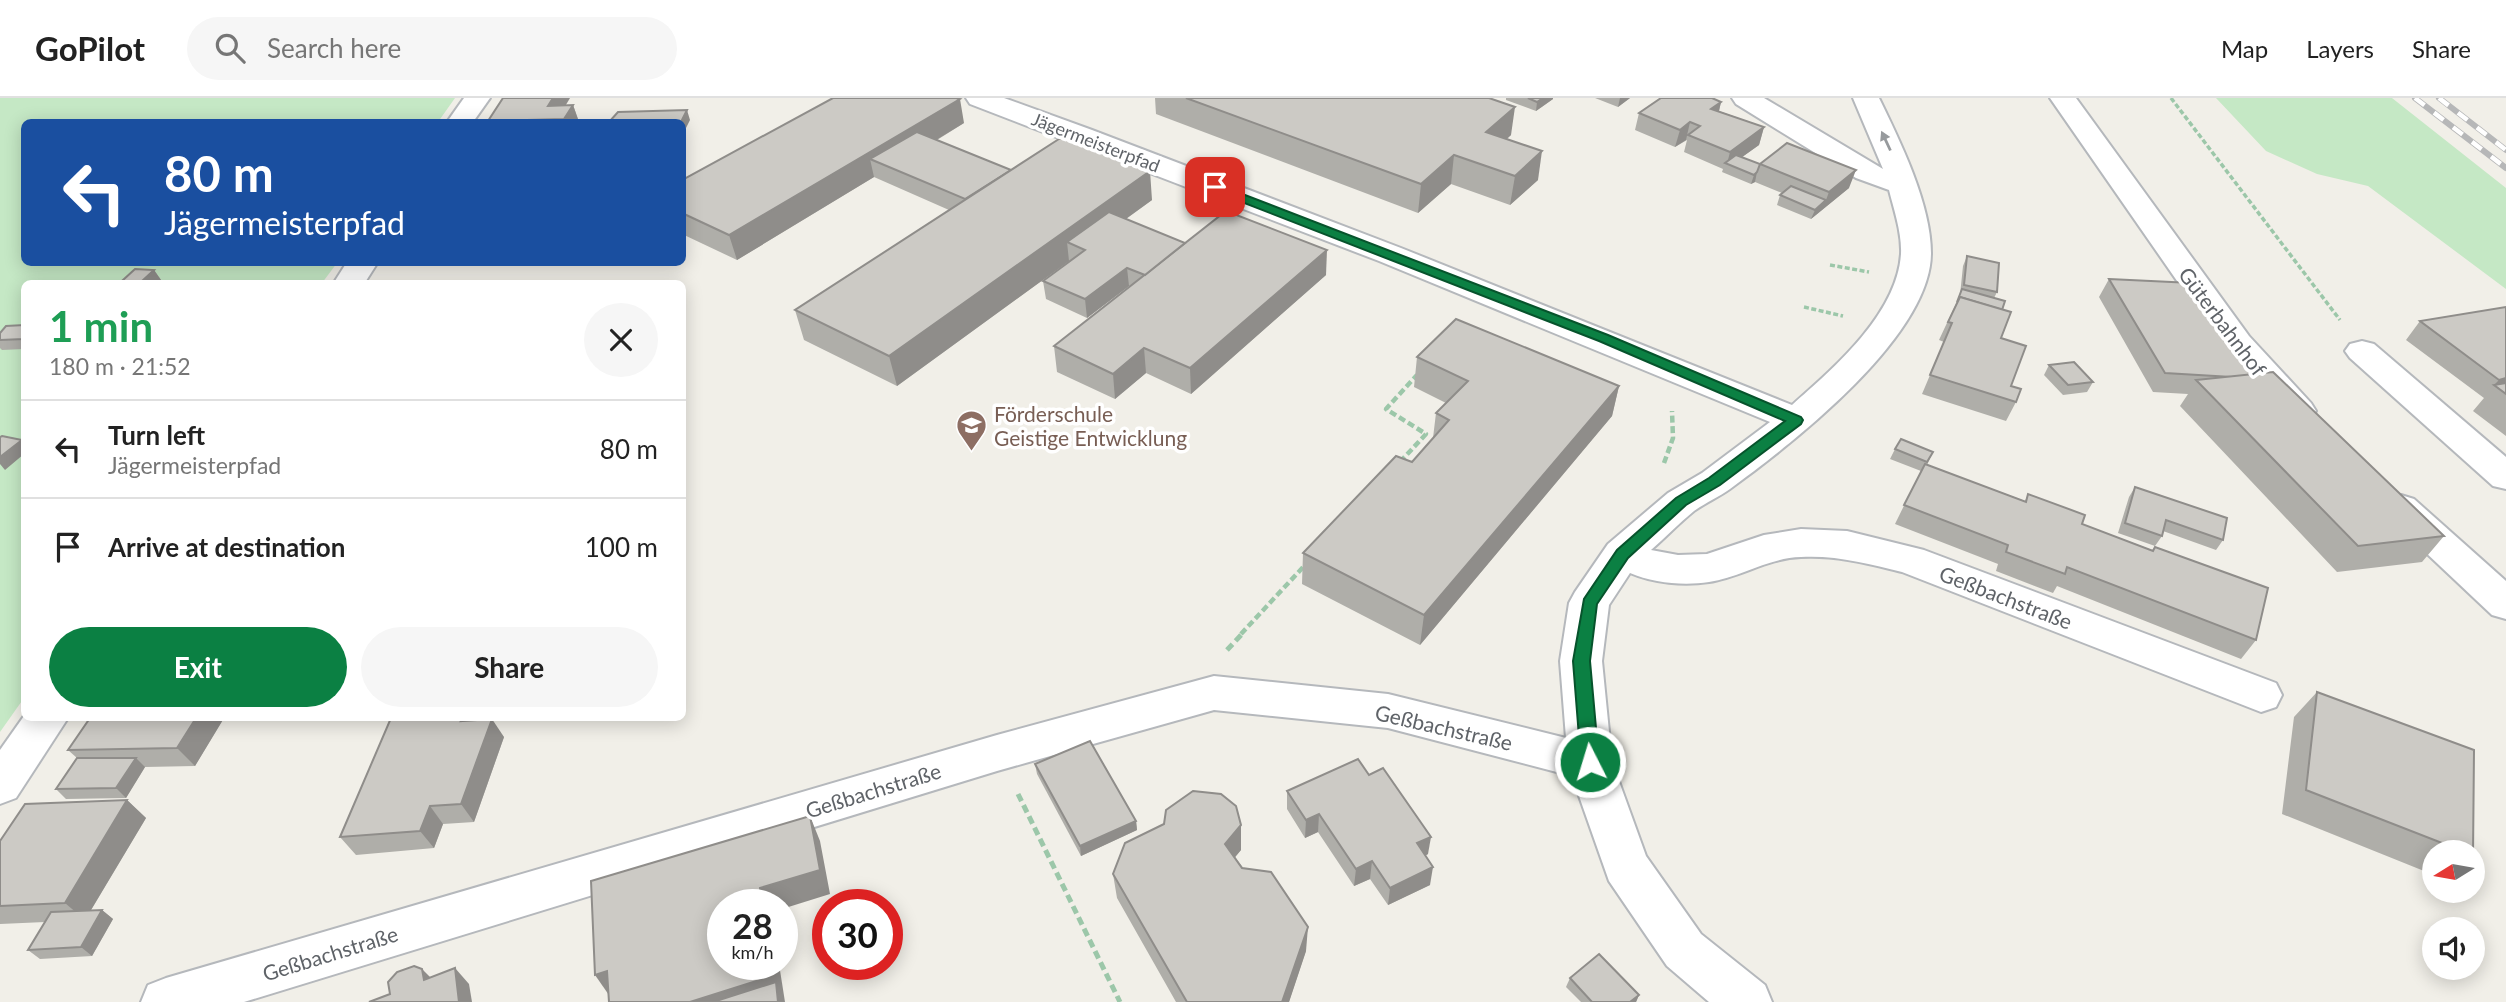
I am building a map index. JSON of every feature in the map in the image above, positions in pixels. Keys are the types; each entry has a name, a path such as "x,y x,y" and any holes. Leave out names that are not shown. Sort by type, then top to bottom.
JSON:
{"street":[{"path":"462,119 477,98"},
{"name":"Jägermeisterpfad","path":"979,98 1449,277 1796,420"},
{"path":"1745,98 1866,172 1902,185"},
{"path":"1748,1002 1684,950 1626,866 1590,762 1581,661 1589,603 1622,554 1681,502 1715,482 1796,420 1842,379 1888,327 1912,279 1915,240 1895,159 1866,98"},
{"name":"Güterbahnhof","path":"2063,98 2236,343 2266,378 2317,429"},
{"path":"2362,351 2506,477"},
{"path":"2376,484 2506,604"},
{"name":"Geßbachstraße","path":"1622,554 1648,565 1678,569 1709,568 1764,549 1789,545 1847,545 1910,560 2261,695"},
{"name":"Geßbachstraße","path":"166,1002 997,752 1214,693 1388,711 1590,762"},
{"path":"0,785 45,721"}],"path":[{"path":"2171,98 2362,351"},
{"path":"1635,352 1671,403 1675,428 1669,454 1662,466"},
{"path":"1398,464 1426,434 1386,409 1421,371"},
{"path":"1225,651 1307,562"},
{"path":"997,752 1120,1002"}],"green space":[{"path":"0,98 455,98 440,119 21,119 21,266 335,266 324,280 21,280 21,702 0,732"},
{"path":"2216,98 2392,98 2506,188 2506,289 2368,186 2317,174 2266,151"}],"building":[{"path":"503,98 553,98 548,106 573,105 564,119 489,119"},
{"path":"833,98 960,99 729,235 686,215 686,178"},
{"path":"1186,98 1489,98 1515,107 1486,132 1542,151 1515,176 1454,155 1421,184"},
{"path":"1661,98 1712,98 1721,102 1711,109 1764,127 1730,152 1688,135 1700,126 1690,122 1680,130 1639,113"},
{"path":"687,110 682,119 612,119 618,112"},
{"path":"917,132 1011,170 965,199 870,159"},
{"path":"1062,137 1150,171 889,356 795,310"},
{"path":"1787,143 1856,170 1829,192 1760,164"},
{"path":"1736,155 1760,164 1757,172 1754,175 1725,163"},
{"path":"1791,186 1826,200 1815,210 1780,195"},
{"path":"1226,211 1327,250 1190,368 1144,348 1113,374 1054,346"},
{"path":"1109,212 1185,243 1145,275 1127,268 1085,299 1043,281 1085,250 1067,242"},
{"path":"1967,256 1999,263 1997,292 1964,285"},
{"path":"135,269 154,270 143,280 123,280"},
{"path":"2109,279 2192,283 2253,375 2232,377 2165,373"},
{"path":"1962,289 2005,301 2002,310 1960,297 1957,302"},
{"path":"1960,297 2011,312 2001,338 2026,346 2011,386 2021,389 2016,402 1930,375 1952,323 1948,322"},
{"path":"2506,307 2506,378 2499,380 2420,321"},
{"path":"1456,319 1619,386 1424,615 1303,553 1396,456 1412,462 1449,420 1436,413 1468,381 1417,357"},
{"path":"21,325 21,339 0,340 0,333 6,326"},
{"path":"2074,362 2093,382 2068,385 2049,365"},
{"path":"2273,372 2444,536 2358,546 2196,380"},
{"path":"2506,383 2506,394 2494,385"},
{"path":"2,436 21,441 0,457"},
{"path":"1901,439 1933,452 1927,462 1895,449"},
{"path":"1925,464 2026,502 2028,494 2085,515 2082,524 2153,551 2155,547 2268,588 2256,640 2067,567 2065,574 2006,552 2008,545 1904,505"},
{"path":"2135,487 2227,518 2223,540 2166,520 2162,536 2125,523"},
{"path":"2317,692 2474,750 2473,840 2434,840 2306,790"},
{"path":"88,721 194,721 177,748 68,750"},
{"path":"390,721 491,721 461,804 430,806 420,831 340,837"},
{"path":"1090,741 1136,821 1080,846 1035,764"},
{"path":"77,758 136,758 116,788 56,789"},
{"path":"1358,759 1369,775 1383,768 1431,837 1417,843 1433,867 1390,888 1372,861 1356,869 1319,814 1306,820 1287,791"},
{"path":"1193,791 1221,794 1236,806 1241,825 1225,844 1242,868 1271,872 1308,927 1282,1002 1187,1002 1113,874 1125,843 1164,824 1166,810"},
{"path":"127,800 65,903 0,906 0,841 25,804"},
{"path":"810,816 820,870 760,889 707,889 707,980 759,980 690,1002 609,1002 607,971 595,975 591,881"},
{"path":"102,910 81,947 28,950 51,912"},
{"path":"1599,954 1639,995 1630,1002 1592,1002 1570,978"},
{"path":"414,966 422,969 424,980 455,968 459,1002 369,1002 390,994 388,982 397,972"},
{"path":"776,982 778,1002 713,1002"}],"railway":[{"path":"2415,98 2506,168"},
{"path":"2439,98 2506,150"}],"place":[{"name":"Förderschule Geistige Entwicklung","path":"971,452"}],"route":[{"path":"1215,187 1604,338 1796,420 1715,482 1681,502 1622,554 1589,603 1581,661 1590,762"}]}
